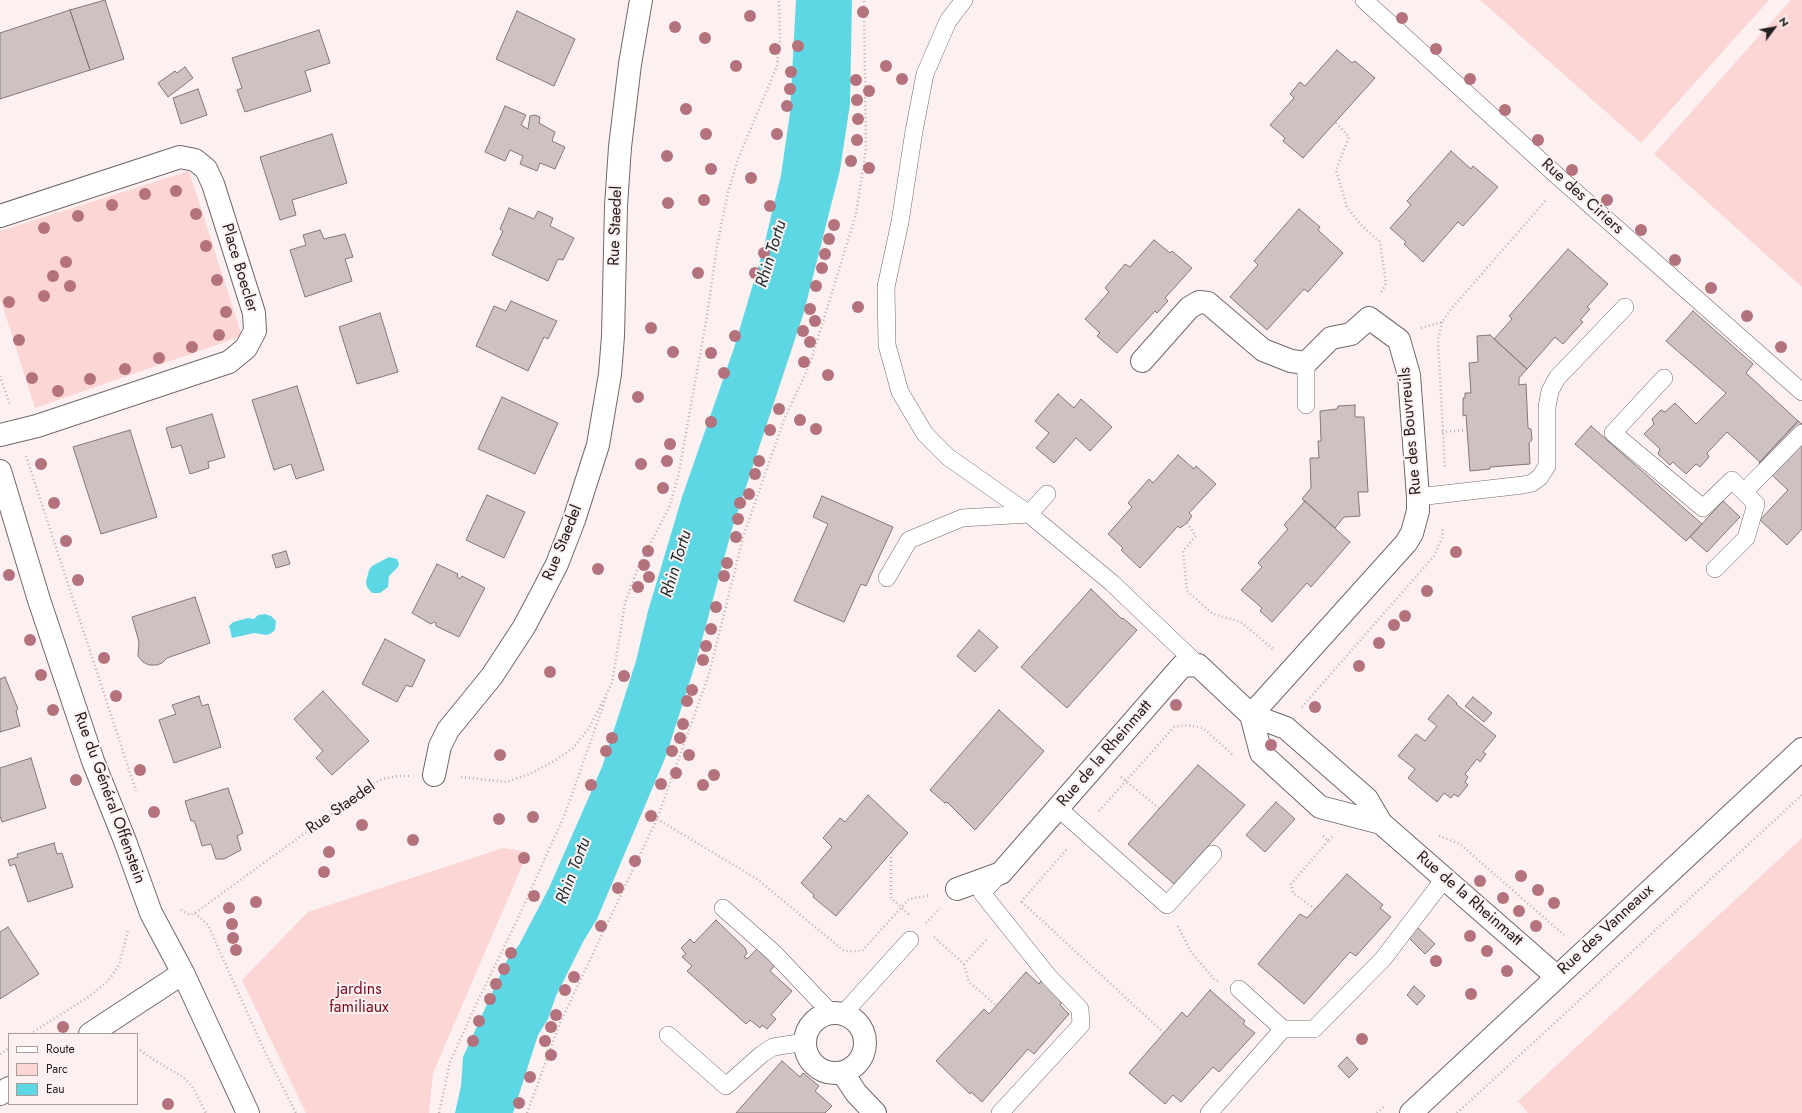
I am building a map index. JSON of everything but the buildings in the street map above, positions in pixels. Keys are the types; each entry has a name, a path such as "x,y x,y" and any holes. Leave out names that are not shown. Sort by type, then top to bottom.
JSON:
{"street":[{"name":"Rue Staedel","path":"434,775 436,759 440,746 448,730 492,676 505,657 524,627 544,589 574,520 598,445 610,374 613,336 616,206 620,147 630,64 641,0"},
{"name":"Place Boecler","path":"0,216 180,157 195,160 206,169 212,184 254,313 255,332 246,348 229,362 36,426 0,435"},
{"path":"1142,361 1189,308 1199,302 1208,303 1263,350 1291,361 1306,363 1331,338 1351,334 1369,318 1399,340"},
{"name":"Rue des Bouvreuils","path":"1251,715 1406,544 1412,533 1418,511 1418,497 1409,375 1399,340"},
{"name":"Rue du Général Offenstein","path":"0,471 39,600 93,761 125,841 151,913 183,973 248,1113"},
{"name":"Rue de la Rheinmatt","path":"957,890 1001,873 1182,666 1198,665 1251,715 1286,728 1367,799 1381,823 1556,976"},
{"name":"Rue de la Rheinmatt","path":"1251,715 1261,753 1320,807 1381,823"},
{"name":"Rue des Vanneaux","path":"1411,1113 1556,976 1802,749"},
{"path":"92,1033 183,973"},
{"path":"837,1013 852,1018 860,1025 866,1044 864,1054 852,1069 843,1073 833,1074 824,1072 816,1067 810,1060 806,1051 805,1042 806,1034 816,1020 837,1013"},
{"path":"843,1073 856,1093 875,1113"}],"lane":[{"path":"964,0 948,21 925,74 914,131 900,222 886,287 887,345 900,392 925,434 948,457 1029,514 1112,583 1198,665"},
{"name":"Rue des Ciriers","path":"1364,0 1563,181 1802,392"},
{"path":"1418,497 1523,485 1532,483 1540,477 1547,466 1547,407 1550,391 1557,378 1625,307"},
{"path":"1306,363 1306,405"},
{"path":"1664,378 1613,433 1703,508 1732,480 1756,504 1746,538 1715,569"},
{"path":"1744,492 1802,433"},
{"path":"887,578 909,540 962,518 1029,514 1046,494"},
{"path":"1058,808 1167,905 1213,854"},
{"path":"1000,1113 1081,1024 1080,1009 1049,977 982,893 1001,873"},
{"path":"1239,989 1283,1029 1314,1029 1383,959 1445,878"},
{"path":"724,908 837,1013 910,940"},
{"path":"1209,1113 1283,1029"},
{"path":"668,1035 726,1086 762,1054 773,1047 805,1042"}],"path":[{"path":"439,1113 450,1062 565,814 612,683 625,603 639,565 669,508 678,477 707,316 717,246 728,192 738,159 777,66 780,38 779,0"},
{"path":"527,1113 560,1023 657,819 709,674 744,534 784,420 810,364 856,214 866,148 864,0"},
{"path":"1336,122 1349,137 1336,170 1347,207 1361,225 1380,242 1386,283 1369,318"},
{"path":"1300,711 1434,556 1442,538 1446,510 1438,340 1442,322 1452,308 1563,181"},
{"path":"1399,340 1425,326 1442,322"},
{"path":"0,376 12,410"},
{"name":"Rue du Général Offenstein","path":"25,452 137,794"},
{"path":"1187,523 1196,536 1183,551 1187,591 1213,614 1241,622 1294,666"},
{"path":"434,775 506,782 530,774 573,748 589,728 612,683"},
{"path":"964,964 1022,901 1126,780 1174,727 1187,725 1203,728 1237,759"},
{"path":"1102,759 1160,809"},
{"name":"Rue Staedel","path":"195,913 371,785 383,779 397,776 434,775"},
{"path":"1457,1113 1802,795"},
{"path":"657,819 758,879 844,951 862,951 909,899 957,890"},
{"path":"1432,834 1460,844 1583,952"},
{"path":"1322,836 1328,841"},
{"path":"1315,909 1293,893 1291,884 1334,836"},
{"path":"891,853 891,898 964,964 970,982 997,1006"},
{"path":"910,940 957,890"},
{"path":"1022,901 1164,1033"},
{"path":"1167,905 1191,952 1215,980 1239,989"},
{"path":"180,909 190,915 195,913 208,925 255,1030 296,1113"},
{"path":"32,1033 90,996 114,976 119,966 128,930"},
{"path":"138,1049 182,1077 192,1086 206,1113"}],"green space":[{"path":"1480,0 1769,0 1641,143"},
{"path":"1791,0 1802,0 1802,287 1654,154"},
{"path":"189,171 242,336 35,408 0,298 0,231"},
{"path":"1802,838 1802,1113 1528,1113 1518,1101"},
{"name":"jardins familiaux","path":"503,848 528,852 433,1073 429,1113 306,1113 242,980 308,912"}],"water":[{"name":"Rhin Tortu","path":"796,0 852,0 850,104 840,170 804,312 732,529 696,662 666,756 597,919 583,942 556,996 548,1019 538,1035 513,1113 455,1113 461,1086 463,1057 507,960 519,945 549,888 602,767 636,661 648,611 682,497 734,348 762,254 781,175 790,113"},
{"path":"389,557 397,559 399,564 398,567 389,576 388,587 380,593 372,593 367,587 366,582 369,570 372,566"},
{"path":"265,614 271,616 276,621 275,630 270,634 266,635 254,633 232,638 229,626 233,622 248,618 254,619 258,615"}]}
